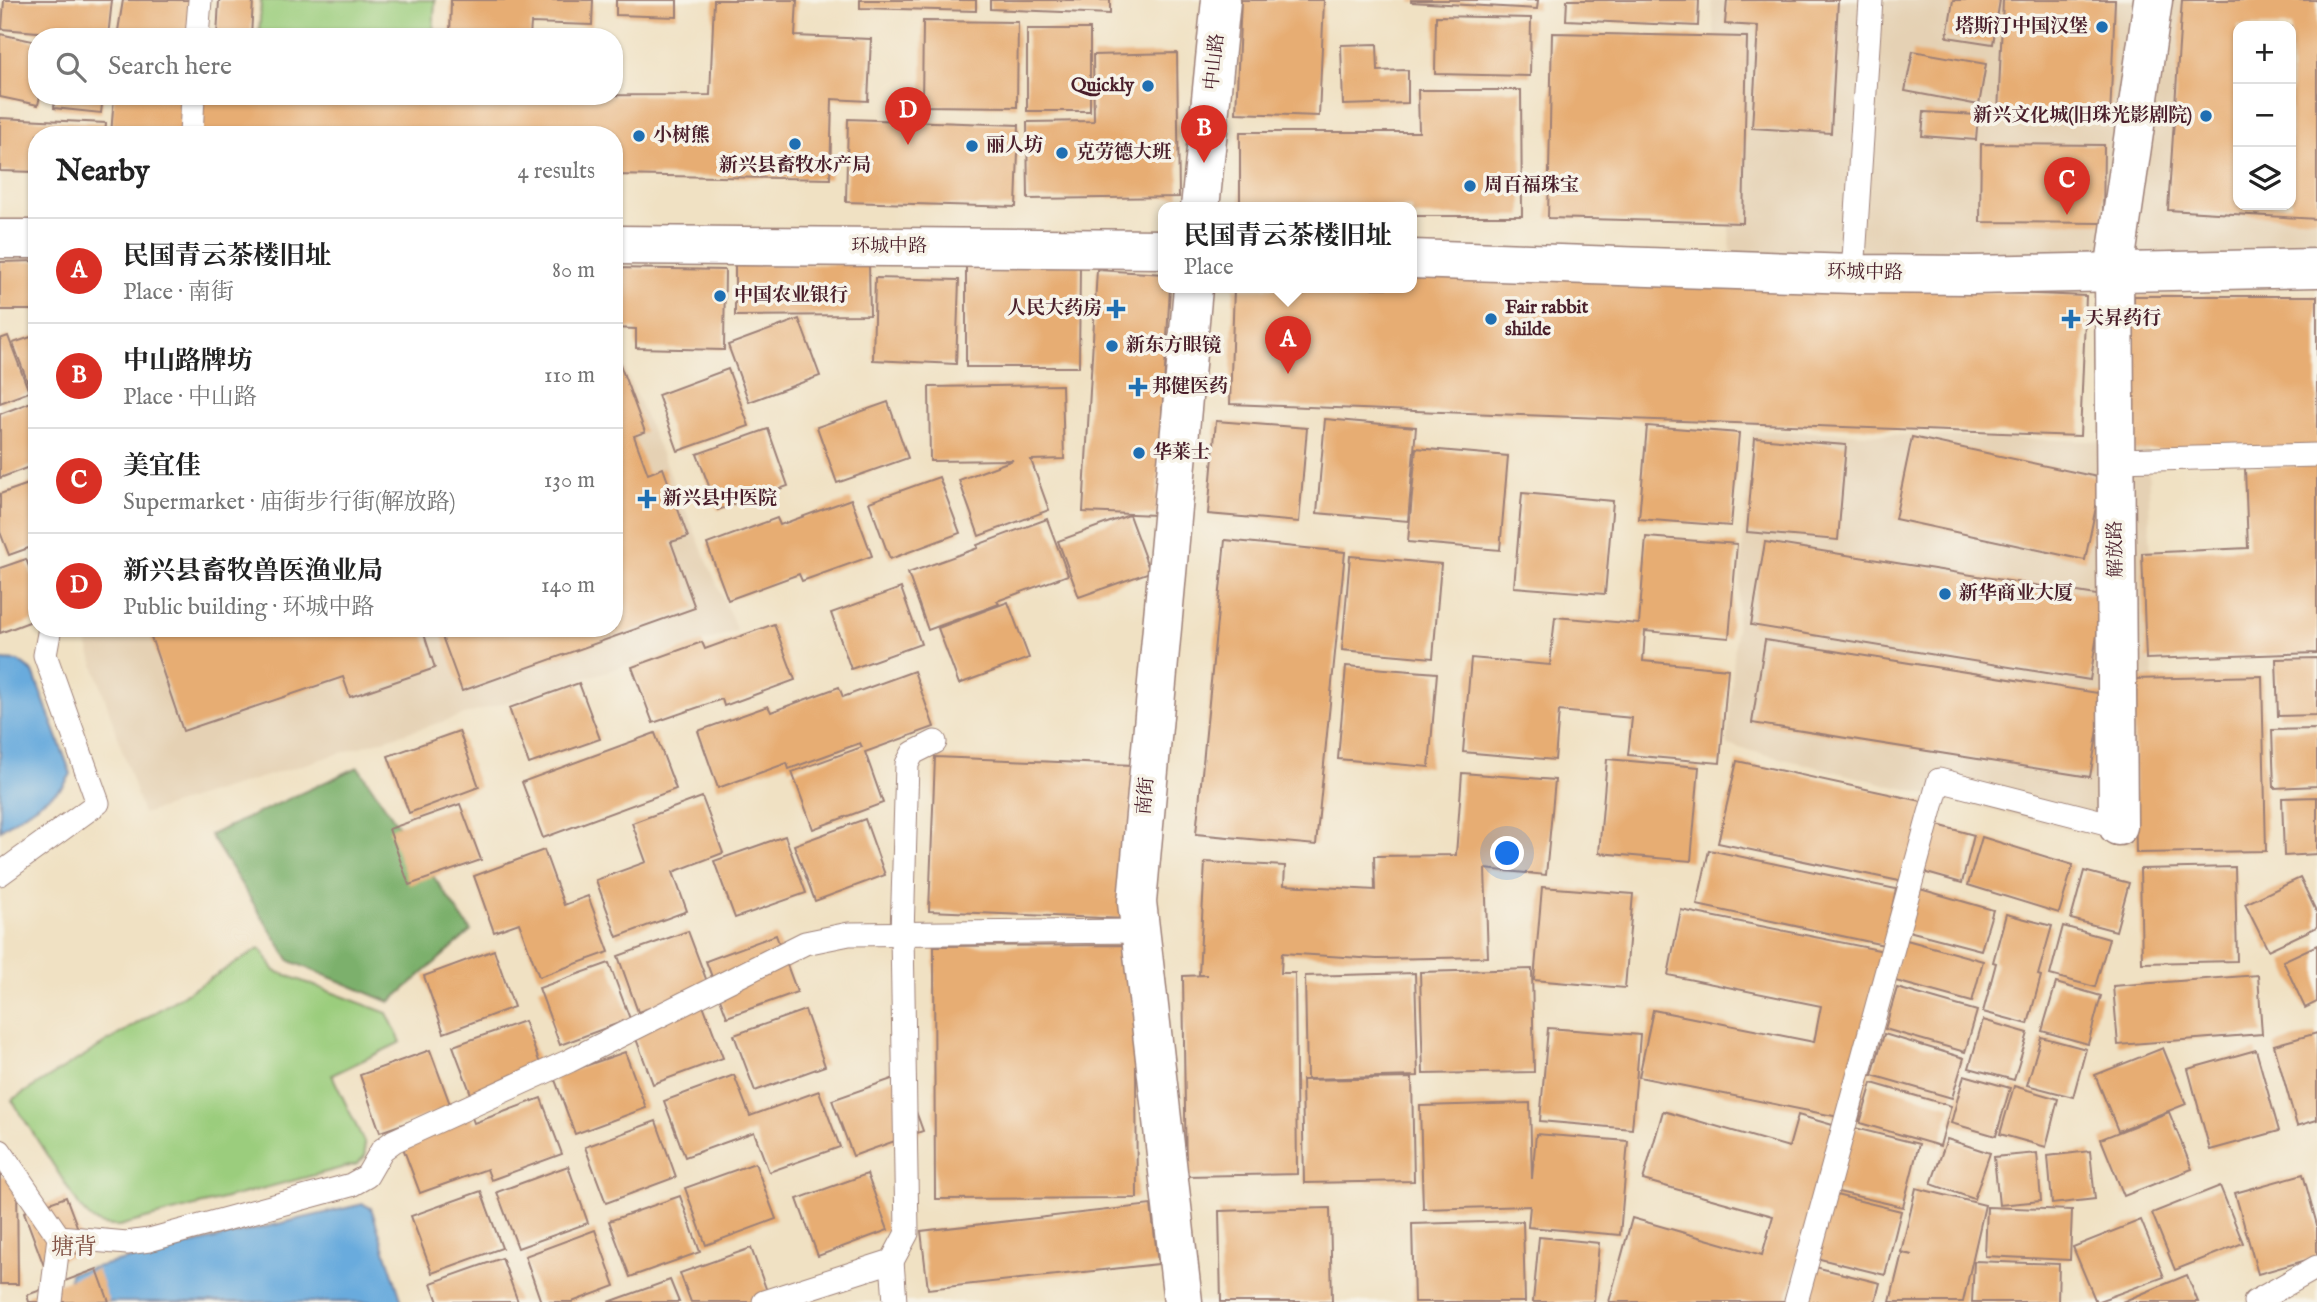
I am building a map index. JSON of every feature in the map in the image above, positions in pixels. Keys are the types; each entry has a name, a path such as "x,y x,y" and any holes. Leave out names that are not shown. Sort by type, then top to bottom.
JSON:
{"street":[{"name":"中山路","path":"1201,202 1221,0"},
{"name":"解放路","path":"2118,826 2114,272 2153,0"},
{"path":"0,239 28,239"},
{"name":"环城中路","path":"623,245 1158,250"},
{"name":"环城中路","path":"1417,259 1853,274 2317,268"},
{"name":"南街","path":"1183,1302 1137,902 1193,293"}],"lane":[{"path":"198,28 200,0"},
{"path":"1853,274 1871,0"},
{"path":"191,126 193,105"},
{"path":"2115,460 2317,455"},
{"path":"0,874 98,803 45,655 48,637"},
{"path":"895,1302 892,1261 907,1233 902,934 907,764 913,753 935,742"},
{"path":"1796,1302 1938,780 2118,826"},
{"path":"59,1237 127,1243 149,1240 351,1185 368,1176 382,1150 394,1141 569,1061 805,943 849,934 1140,931"},
{"path":"0,1151 59,1237 51,1302"},
{"path":"764,1302 892,1261"},
{"path":"2255,1302 2317,1267"}],"shaded area":[{"path":"1712,0 2317,0 2317,268 1732,270"},
{"name":"新兴县中医院","path":"623,367 737,631 143,814 85,637 623,637"},
{"name":"新华商业大厦","path":"1752,430 2148,443 2157,851 1727,745"}],"green space":[{"path":"261,0 435,0 433,28 259,28"},
{"path":"358,767 471,931 390,1002 290,961 210,835"},
{"path":"260,948 275,971 387,1013 401,1042 332,1075 364,1142 365,1156 357,1164 119,1226 107,1226 97,1222 80,1207 12,1100"}],"water":[{"path":"0,660 18,661 33,672 71,774 63,787 0,830"},
{"path":"363,1204 371,1208 402,1302 68,1302 70,1273"}],"building":[{"path":"4,0 112,0 109,28 28,28 28,31 2,29"},
{"path":"123,0 195,0 190,28 118,28"},
{"path":"219,0 253,0 251,28 217,28"},
{"path":"451,0 593,0 592,25 531,23 531,28 450,28"},
{"path":"616,0 677,0 677,17 616,15"},
{"path":"714,0 797,0 795,36 871,39 868,101 832,99 830,179 623,175 623,126 194,126 195,105 623,105 623,95 710,95"},
{"path":"860,0 976,0 976,11 860,8"},
{"path":"990,0 1110,0 1110,14 990,9"},
{"path":"1241,0 1324,0 1319,116 1236,113"},
{"path":"1411,0 1538,0 1537,9"},
{"path":"1567,0 1699,0 1698,26 1566,20"},
{"path":"1727,0 1838,0 1831,133 1752,128 1758,26 1725,24"},
{"path":"1953,0 2000,0 1993,44 1947,37"},
{"path":"2003,0 2115,0 2110,119 1998,114"},
{"name":"新兴文化城(旧珠光影剧院)","path":"2182,0 2317,0 2317,219 2168,210"},
{"path":"1436,16 1531,18 1530,76 1435,74"},
{"path":"923,21 1018,22 1017,107 922,106"},
{"path":"1027,29 1090,29 1090,111 1027,111"},
{"path":"1552,33 1747,37 1743,223 1548,218"},
{"path":"0,34 28,40 28,103 0,97"},
{"path":"1377,44 1378,71 1408,70 1408,103 1343,105 1341,45"},
{"path":"1913,51 1986,64 1979,105 1905,91"},
{"path":"1177,53 1179,197 1028,199 1027,122 1094,121 1093,55"},
{"path":"1418,90 1521,90 1522,216 1417,216 1417,202 1240,202 1240,132 1419,132"},
{"path":"54,105 102,105 101,113 54,108"},
{"path":"113,105 183,105 181,126 112,126"},
{"path":"1924,112 1978,115 1976,140 1922,136"},
{"path":"0,118 106,123 106,126 28,126 28,172 0,171"},
{"path":"848,119 1019,125 1016,207 846,202"},
{"path":"1981,144 2104,145 2103,223 1980,222"},
{"path":"28,261 28,310 0,310 0,262"},
{"path":"869,264 870,315 735,316 735,265"},
{"path":"966,264 1080,264 1079,367 966,367"},
{"path":"623,268 725,270 724,350 636,348 636,329 623,328"},
{"path":"1097,270 1158,274 1158,293 1170,293 1156,515 1083,512"},
{"path":"1417,270 2086,296 2080,436 1230,404 1234,293 1417,293"},
{"path":"875,278 959,280 956,364 873,360"},
{"path":"2134,296 2317,296 2317,450 2134,450"},
{"path":"799,319 820,376 749,402 728,345"},
{"path":"8,336 28,392 0,403 0,339"},
{"path":"28,338 28,383 13,343"},
{"path":"728,369 749,426 678,451 658,395"},
{"path":"623,373 645,432 634,436 648,474 663,468 688,537 671,542 695,608 623,634"},
{"path":"1062,385 1064,459 1031,460 1049,510 979,536 959,480 1013,460 930,461 929,387"},
{"path":"888,402 908,458 837,483 817,427"},
{"path":"28,403 28,467 0,478 0,414"},
{"path":"1325,419 1416,427 1408,521 1317,513"},
{"path":"1216,421 1307,428 1299,522 1208,514"},
{"path":"1647,426 1739,433 1731,526 1639,519"},
{"path":"768,429 788,486 718,510 697,454"},
{"path":"1912,437 2102,478 2085,560 1895,519"},
{"path":"1755,438 1846,445 1838,540 1747,532"},
{"path":"1416,448 1508,456 1500,550 1408,542"},
{"path":"2317,465 2317,653 2146,659 2142,553 2248,548 2245,468"},
{"path":"939,477 960,533 890,559 869,502"},
{"path":"28,484 28,548 9,555 0,532 0,494"},
{"path":"1522,493 1613,501 1605,594 1514,587"},
{"path":"851,499 872,556 802,581 799,574 728,600 707,544 777,518 780,525"},
{"path":"1129,515 1150,572 1079,597 1058,541"},
{"path":"1047,519 1068,575 928,630 908,573"},
{"path":"1646,537 1737,544 1729,638 1645,631 1643,661 1728,669 1720,763 1628,755 1632,718 1559,711 1555,760 1463,752 1471,658 1550,665 1555,617 1639,624"},
{"path":"1225,540 1345,552 1316,845 1196,834"},
{"path":"1765,542 2103,596 2090,680 1751,625"},
{"path":"1350,556 1441,564 1433,658 1342,650"},
{"path":"26,559 28,564 28,622 0,633 0,568"},
{"path":"901,588 921,644 851,669 831,613"},
{"path":"1008,602 1029,658 959,684 938,628"},
{"path":"774,624 795,680 724,706 722,699 653,723 632,667 702,642 705,649"},
{"path":"151,637 425,637 435,668 350,697 343,677 183,731"},
{"path":"442,637 614,637 462,691"},
{"path":"1765,640 2104,694 2090,777 1752,723"},
{"path":"2317,658 2317,715 2278,716 2276,659"},
{"path":"1346,666 1437,673 1429,767 1338,759"},
{"path":"914,671 934,727 865,752 883,803 813,829 792,772 862,747 860,743 789,769 787,763 718,788 698,731 768,706 771,712 839,687 843,697"},
{"path":"2262,676 2266,851 2136,853 2133,679"},
{"path":"579,683 600,739 529,764 509,708"},
{"path":"2317,729 2317,786 2274,788 2272,730"},
{"path":"459,731 479,787 409,813 388,756"},
{"path":"655,733 676,789 543,838 522,782"},
{"path":"935,757 1133,765 1127,919 929,911"},
{"path":"1607,759 1699,767 1691,861 1599,853"},
{"path":"1737,761 1926,802 1909,883 1718,843"},
{"path":"1462,773 1555,780 1546,875 1485,869 1488,957 1377,959 1282,953 1281,973 1295,973 1297,1174 1186,1176 1183,976 1207,975 1199,975 1205,862 1285,866 1284,885 1375,890 1374,856 1456,855"},
{"path":"702,797 723,853 673,872 687,911 617,937 596,880 646,862 632,823"},
{"path":"2317,797 2317,854 2284,856 2282,798"},
{"path":"460,804 481,860 409,885 389,829"},
{"path":"865,819 885,875 815,901 794,845"},
{"path":"1930,823 1974,835 1962,883 1916,870"},
{"path":"785,836 806,893 735,918 714,861"},
{"path":"1982,837 2073,865 2059,913 1968,885"},
{"path":"544,850 564,905 588,896 609,952 539,977 519,923 494,932 474,876"},
{"path":"1709,850 1896,889 1884,945 1697,905"},
{"path":"2235,867 2237,961 2142,963 2140,869"},
{"path":"2084,871 2129,883 2116,931 2071,919"},
{"path":"2300,878 2317,913 2317,927 2268,950 2245,904"},
{"path":"1542,887 1633,894 1625,988 1534,980"},
{"path":"1913,887 1993,910 1981,950 1901,929"},
{"path":"1681,910 1894,953 1859,1121 1639,1077 1653,1010 1814,1042 1821,1006 1668,975"},
{"path":"2006,914 2052,926 2028,1024 1983,1012"},
{"path":"2063,926 2109,939 2095,987 2050,975"},
{"path":"688,931 709,987 638,1012 618,956"},
{"path":"776,935 797,992 727,1017 706,961"},
{"path":"1903,939 1983,961 1972,1002 1892,980"},
{"path":"1135,945 1137,1198 935,1199 934,946"},
{"path":"2317,945 2317,1002 2305,1008 2283,961"},
{"path":"494,950 514,1007 444,1033 424,976"},
{"path":"609,963 630,1019 560,1045 539,988"},
{"path":"1532,969 1534,1072 1423,1074 1420,972"},
{"path":"1415,973 1418,1076 1307,1079 1305,976"},
{"path":"2258,975 2262,1034 2118,1045 2113,986"},
{"path":"2056,983 2101,996 2088,1044 2042,1031"},
{"path":"1897,988 1977,1011 1965,1052 1885,1029"},
{"path":"702,1002 723,1058 653,1084 632,1028"},
{"path":"805,1010 825,1066 755,1091 734,1035"},
{"path":"1983,1020 2028,1033 2014,1080 1969,1068"},
{"path":"524,1021 545,1077 474,1102 453,1046"},
{"path":"1548,1028 1640,1035 1632,1129 1540,1121"},
{"path":"2317,1033 2317,1120 2297,1126 2274,1045"},
{"path":"1884,1034 1964,1058 1952,1098 1872,1075"},
{"path":"2041,1037 2086,1049 2073,1097 2027,1085"},
{"path":"2163,1048 2186,1104 2118,1131 2095,1075"},
{"path":"430,1050 451,1107 380,1132 360,1075"},
{"path":"2256,1050 2279,1131 2210,1150 2188,1069"},
{"path":"625,1052 646,1108 575,1134 554,1077"},
{"path":"734,1075 750,1116 819,1091 840,1147 769,1172 754,1132 685,1157 664,1101"},
{"path":"903,1075 923,1131 853,1156 832,1100"},
{"path":"1964,1075 2010,1088 1996,1136 1951,1123"},
{"path":"1412,1078 1414,1181 1304,1183 1302,1080"},
{"path":"1872,1083 1951,1106 1940,1146 1860,1123"},
{"path":"2014,1086 2058,1099 2046,1147 2000,1134"},
{"path":"541,1098 562,1154 491,1180 487,1169 420,1193 399,1137 470,1112 474,1123"},
{"path":"1530,1103 1532,1179 1536,1134 1628,1141 1620,1235 1528,1227 1530,1206 1423,1209 1420,1106"},
{"path":"1663,1111 1789,1147 1798,1115 1836,1126 1786,1302 1609,1302 1632,1218 1762,1255 1773,1216 1643,1180"},
{"path":"2169,1112 2192,1169 2124,1196 2101,1139"},
{"path":"656,1121 676,1177 606,1203 585,1147"},
{"path":"1851,1127 1919,1144 1903,1207 1834,1191"},
{"path":"1947,1139 1990,1153 1974,1199 1931,1184"},
{"path":"2090,1151 2095,1199 2052,1204 2048,1156"},
{"path":"2037,1153 2041,1201 1999,1205 1994,1157"},
{"path":"755,1163 776,1219 706,1245 685,1188"},
{"path":"568,1166 588,1223 518,1248 497,1192"},
{"path":"867,1174 888,1230 818,1256 797,1199"},
{"path":"2303,1174 2317,1225 2317,1257 2258,1274 2235,1193"},
{"path":"0,1176 17,1176 18,1284 0,1284"},
{"path":"2220,1186 2243,1243 2175,1270 2152,1213"},
{"path":"1916,1188 1985,1205 1963,1302 1890,1302 1902,1253 1912,1255 1901,1252"},
{"path":"481,1191 502,1248 432,1273 411,1216"},
{"path":"1832,1194 1901,1211 1885,1275 1816,1258"},
{"path":"680,1196 700,1252 630,1277 609,1221"},
{"path":"66,1197 86,1250 44,1266 24,1212"},
{"path":"1151,1205 1158,1264 928,1289 921,1231"},
{"path":"1987,1207 2072,1210 2070,1260 1985,1256"},
{"path":"1330,1208 1332,1302 1221,1302 1219,1211"},
{"path":"2141,1220 2164,1277 2096,1302 2073,1247"},
{"path":"1523,1221 1525,1302 1414,1302 1412,1224"},
{"path":"595,1230 615,1286 572,1302 541,1302 525,1256"},
{"path":"1539,1237 1599,1243 1594,1302 1533,1302"},
{"path":"751,1248 771,1302 691,1302 680,1273"},
{"path":"502,1258 518,1302 438,1302 431,1283"},
{"path":"1974,1261 2059,1264 2058,1302 1972,1302"},
{"path":"1811,1266 1880,1283 1875,1302 1802,1302"},
{"path":"97,1269 109,1302 29,1302 27,1295"},
{"path":"2187,1275 2198,1302 2122,1302"},
{"path":"670,1280 679,1302 609,1302"}],"place":[{"name":"塔斯汀中国汉堡","path":"2102,27"},
{"name":"Quickly","path":"1148,86"},
{"name":"新兴文化城(旧珠光影剧院)","path":"2206,116"},
{"name":"小树熊","path":"639,136"},
{"name":"新兴县畜牧水产局","path":"795,144"},
{"name":"新兴县畜牧兽医渔业局","path":"908,145"},
{"name":"丽人坊","path":"972,146"},
{"name":"克劳德大班","path":"1062,153"},
{"name":"中山路牌坊","path":"1204,163"},
{"name":"周百福珠宝","path":"1470,186"},
{"name":"美宜佳","path":"2067,215"},
{"name":"中国农业银行","path":"720,296"},
{"name":"人民大药房","path":"1116,309"},
{"name":"Fair rabbit shilde","path":"1491,319"},
{"name":"天昇药行","path":"2071,319"},
{"name":"新东方眼镜","path":"1112,346"},
{"name":"民国青云茶楼旧址","path":"1288,374"},
{"name":"邦健医药","path":"1138,387"},
{"name":"华莱士","path":"1139,453"},
{"name":"新兴县中医院","path":"647,499"},
{"name":"新华商业大厦","path":"1945,594"}],"district":[{"name":"塘背","path":"74,1247"}]}
